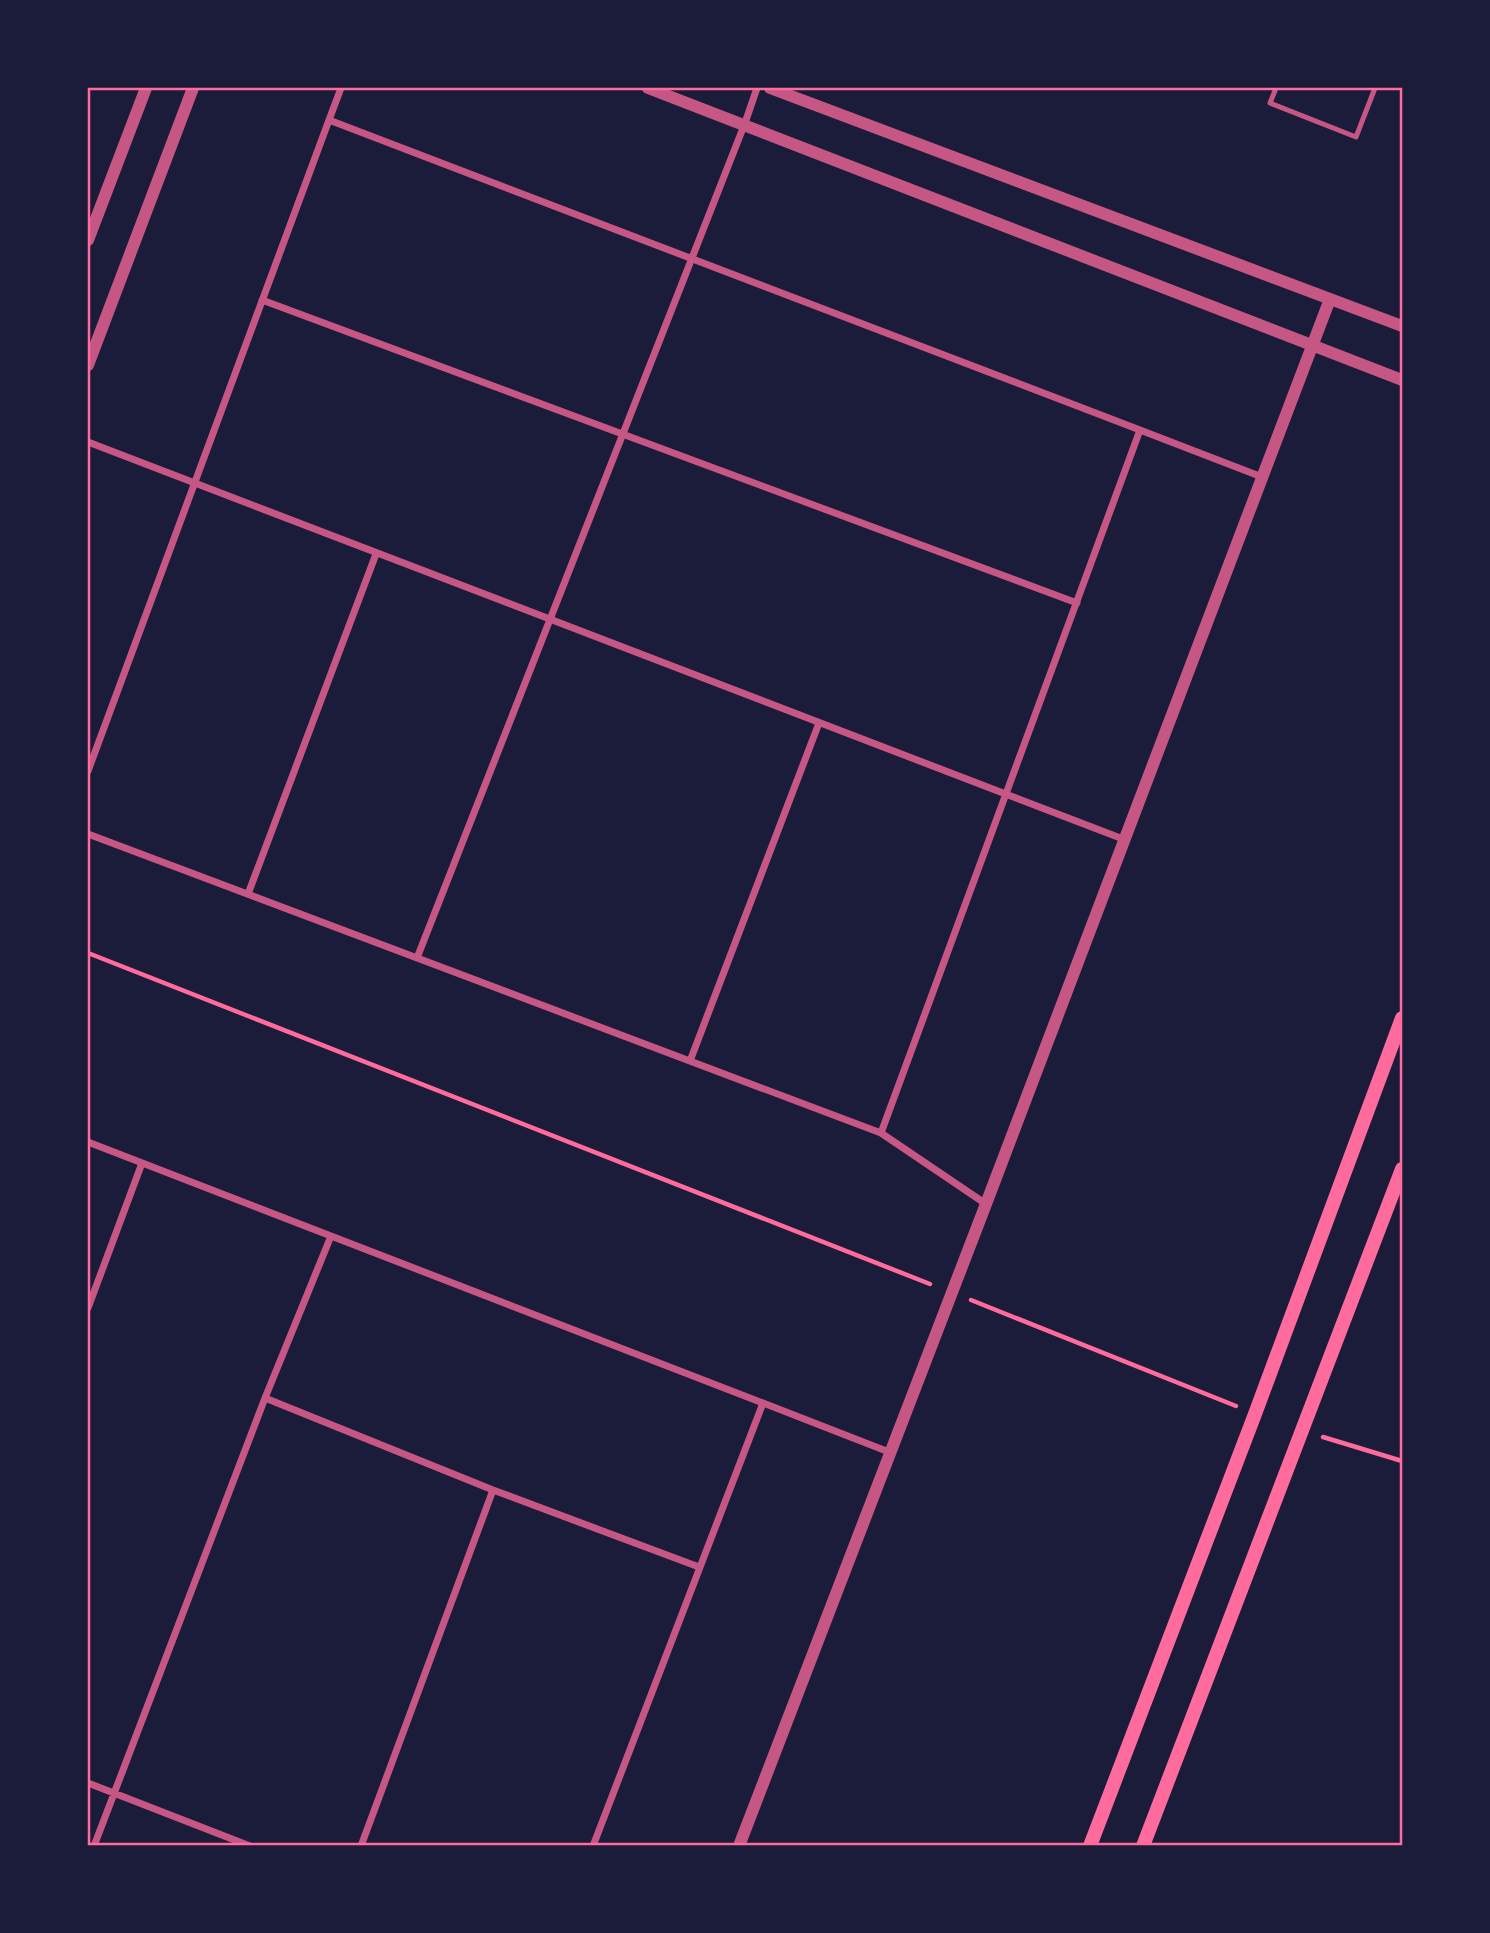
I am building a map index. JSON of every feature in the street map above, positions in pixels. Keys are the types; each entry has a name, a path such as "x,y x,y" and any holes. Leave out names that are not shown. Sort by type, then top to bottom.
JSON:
{"main road":[{"path":"1090,1846 1402,1018"},
{"path":"1143,1846 1402,1170"}],"street":[{"path":"88,240 146,88"},
{"path":"88,365 193,88"},
{"path":"88,771 341,88"},
{"path":"648,88 745,123 1402,380"},
{"path":"417,958 757,88"},
{"path":"769,88 1402,326"},
{"path":"329,120 1262,477"},
{"path":"739,1846 1330,299"},
{"path":"262,300 1077,603"},
{"path":"881,1133 1140,430"},
{"path":"88,442 1123,839"},
{"path":"248,894 376,554"},
{"path":"690,1061 819,723"},
{"path":"88,834 881,1133 986,1204"},
{"path":"88,1142 889,1452"},
{"path":"88,1308 142,1163"},
{"path":"94,1846 265,1398 331,1236"},
{"path":"265,1398 493,1490 699,1567"},
{"path":"593,1846 763,1403"},
{"path":"360,1846 493,1490"},
{"path":"88,1783 250,1846"}],"lane":[{"path":"1276,88 1270,103 1356,137 1375,88"}],"path":[{"path":"88,953 1255,1414"},
{"path":"1304,1429 1338,1443 1402,1461"}]}
